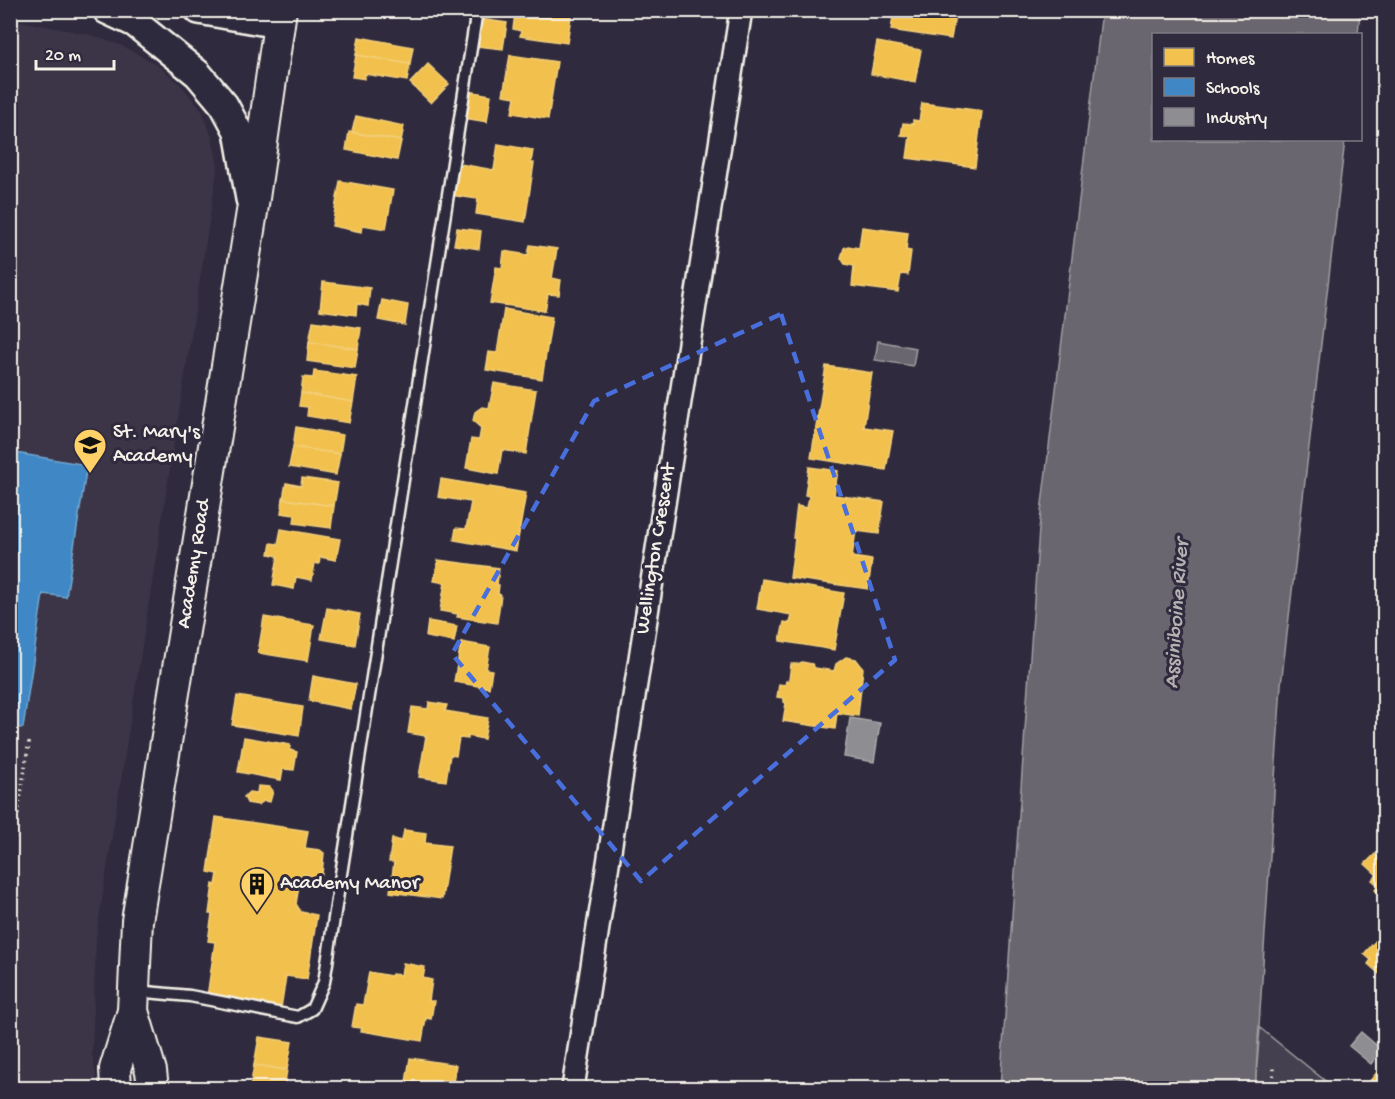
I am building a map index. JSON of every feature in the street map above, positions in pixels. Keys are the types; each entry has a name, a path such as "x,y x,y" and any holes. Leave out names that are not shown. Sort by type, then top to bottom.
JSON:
{"main road":[{"name":"Academy Road","path":"116,1089 115,1069 134,1001 137,921 252,212 279,17"},
{"name":"Academy Road","path":"134,1001 151,1071 153,1089"}],"street":[{"path":"107,10 135,23 198,74 224,105 238,131 252,212"},
{"path":"199,10 279,17"},
{"name":"Wellington Crescent","path":"573,1089 741,10"}],"lane":[{"path":"134,1001 190,996 298,1017 312,1009 324,982 477,10"}],"path":[{"path":"10,862 30,742"},
{"path":"1272,1089 1274,1066"}],"highlighted area":[{"path":"781,314 895,660 641,881 452,654 594,401"}],"shaded area":[{"name":"St. Mary's Academy","path":"10,19 87,34 120,45 156,64 182,86 202,111 212,137 218,165 96,938 92,1053 98,1088 11,1088"},
{"path":"1260,1028 1334,1088 1255,1088"}],"water":[{"name":"Assiniboine River","path":"1102,11 1360,11 1358,33 1152,33 1152,141 1345,141 1281,685 1255,1088 1000,1088 1039,529"},
{"path":"878,341 916,348 913,366 875,360"}],"building: Homes":[{"path":"525,10 572,10 567,43 520,36 521,31 513,29 515,14 524,15"},
{"path":"894,10 956,10 951,39 891,30"},
{"path":"480,19 507,23 503,49 477,46"},
{"path":"359,37 413,47 410,64 356,55"},
{"path":"877,42 921,50 915,82 871,74"},
{"path":"356,55 410,64 407,81 365,74 365,79 352,77"},
{"path":"510,55 557,62 548,119 512,113 515,97 503,95"},
{"path":"428,64 449,84 431,103 410,83"},
{"path":"468,91 491,95 487,122 463,118"},
{"path":"922,103 982,111 975,167 907,158 910,136 901,135 903,123 913,124 913,120 919,121"},
{"path":"356,116 404,126 401,141 352,132"},
{"path":"349,132 401,141 397,160 346,150"},
{"path":"498,144 533,150 531,163 534,163 525,222 476,214 478,199 450,195 455,163 494,170"},
{"path":"340,181 393,190 386,229 363,225 362,232 332,226"},
{"path":"862,227 908,233 906,250 911,251 908,275 901,274 898,292 852,286 854,266 845,264 841,258 844,248 848,246 859,248"},
{"path":"457,228 481,231 479,249 454,245"},
{"path":"530,245 557,249 552,278 561,280 559,295 548,294 545,311 490,303 496,267 502,268 504,251 528,255"},
{"path":"323,282 370,288 368,306 357,304 356,315 320,310"},
{"path":"382,300 408,305 405,325 378,320"},
{"path":"504,309 552,317 542,379 486,370 489,352 497,353"},
{"path":"313,321 361,328 358,349 309,342"},
{"path":"309,342 358,349 355,368 307,361"},
{"path":"826,366 872,373 864,427 893,431 886,470 811,458"},
{"path":"314,371 357,377 353,402 301,393 303,377 313,378"},
{"path":"494,383 536,390 526,454 502,450 498,474 466,468 471,439 479,440 481,428 473,421 475,412 482,407 489,408"},
{"path":"301,393 353,402 349,423 307,416 308,407 299,406"},
{"path":"296,427 343,435 340,454 293,447"},
{"path":"293,447 340,454 336,475 289,467"},
{"path":"809,467 838,471 834,495 884,502 879,534 856,531 852,557 872,560 868,589 790,578 797,506 807,508 809,496 805,495"},
{"path":"302,478 338,483 334,506 283,499 286,483 301,486"},
{"path":"441,479 526,493 516,551 454,540 456,528 466,529 471,502 438,497"},
{"path":"283,499 334,506 331,528 294,523 295,515 281,513"},
{"path":"281,529 340,539 336,560 320,557 319,564 315,563 312,580 296,577 294,589 273,585 278,556 269,554 271,543 278,544"},
{"path":"438,560 499,568 497,585 499,585 498,594 501,595 497,623 457,617 458,614 440,611 445,583 434,581"},
{"path":"762,579 844,593 834,650 780,641 784,622 790,623 792,615 757,609"},
{"path":"327,608 360,614 355,645 321,639"},
{"path":"264,617 314,625 308,661 258,653"},
{"path":"428,621 457,626 454,642 426,637"},
{"path":"461,642 490,647 486,669 492,670 489,688 454,682"},
{"path":"846,657 856,659 863,668 858,716 837,713 835,729 783,721 786,703 784,698 777,697 779,684 785,685 789,680 791,664 802,662 812,664 815,668 834,671 836,664"},
{"path":"313,676 356,684 351,709 309,701"},
{"path":"237,696 303,707 299,736 232,725"},
{"path":"429,702 447,705 445,711 488,718 484,739 468,736 468,739 459,738 456,756 450,755 446,781 419,777 426,736 408,733 412,707 428,709"},
{"path":"244,737 290,745 290,750 297,752 294,770 283,769 281,780 238,772"},
{"path":"258,786 270,787 273,791 270,802 264,801 258,805 247,803 244,797 249,792 257,793"},
{"name":"Academy Manor","path":"216,817 308,831 305,848 320,850 324,853 322,874 318,877 301,874 296,904 301,912 317,915 307,979 286,976 281,1008 207,997 215,942 208,941 212,914 209,914 213,884 216,885 218,874 208,872"},
{"path":"404,830 426,833 425,843 450,846 442,899 390,892 394,862 389,862 392,839 402,841"},
{"path":"1375,854 1384,863 1384,898 1375,890 1379,886 1372,880 1377,875 1365,864"},
{"path":"1379,937 1384,941 1384,978 1368,964 1371,960 1364,954"},
{"path":"403,963 425,967 423,978 432,980 429,1001 434,1001 431,1019 426,1018 422,1041 361,1031 362,1028 352,1027 356,1004 363,1005 369,972 391,976 392,974 401,975"},
{"path":"259,1037 292,1042 287,1070 254,1065"},
{"path":"410,1058 456,1065 452,1088 405,1088"},
{"path":"1384,1064 1384,1088 1364,1088"},
{"path":"254,1065 287,1070 284,1088 250,1088"}],"building: Schools":[{"path":"10,452 87,465 66,597 43,594 23,728 10,727"}],"building: Industry":[{"path":"850,718 880,723 874,762 844,757"},
{"path":"1361,1032 1382,1050 1371,1064 1349,1046"}],"place":[{"name":"St. Mary's Academy","path":"90,474"},
{"name":"Academy Manor","path":"257,913"}]}
